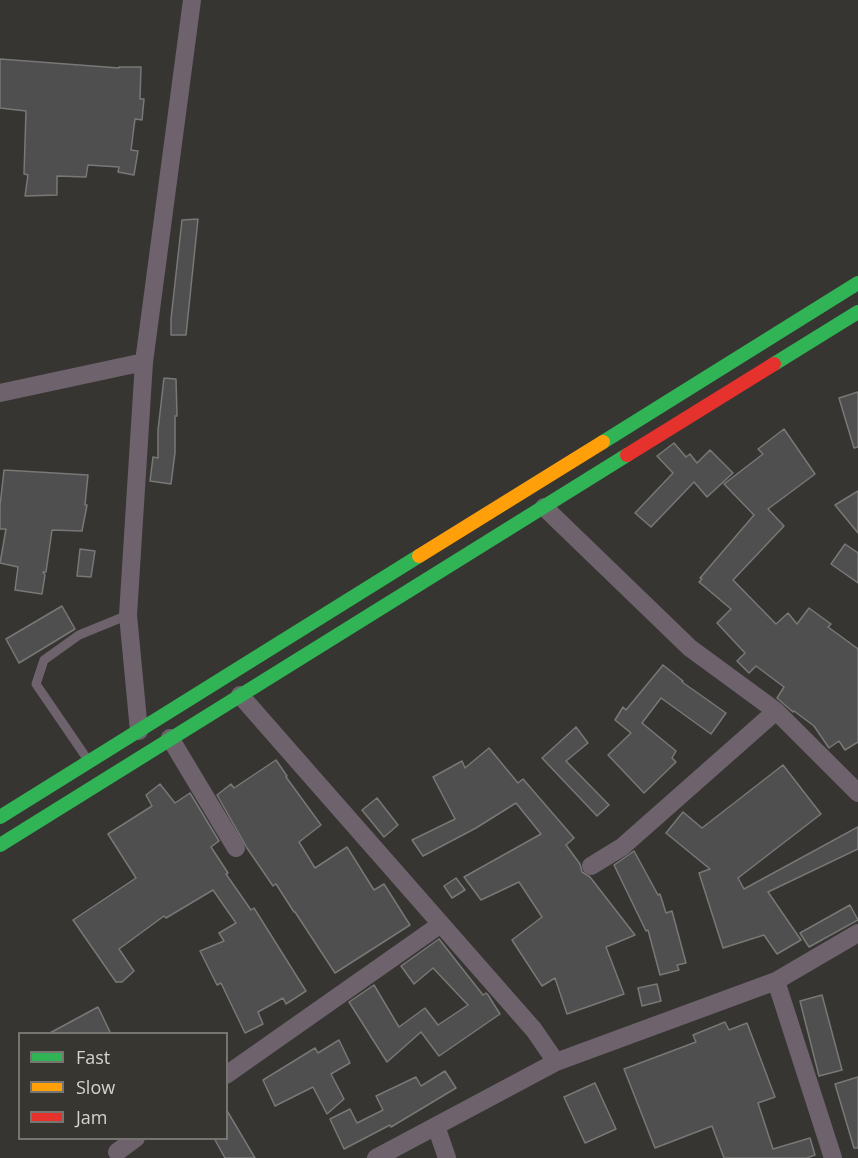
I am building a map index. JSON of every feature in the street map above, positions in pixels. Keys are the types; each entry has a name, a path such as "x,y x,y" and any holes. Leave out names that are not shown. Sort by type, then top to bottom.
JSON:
{"street":[{"path":"139,731 128,615 144,362 192,0"},
{"path":"0,817 88,760 139,731 858,283"},
{"path":"0,845 858,312"},
{"path":"0,393 144,362"},
{"path":"544,507 690,648 776,711 858,793"},
{"path":"240,694 534,1029 556,1062"},
{"path":"591,866 622,847 776,711"},
{"path":"170,738 236,848"},
{"path":"228,1074 441,924"},
{"path":"376,1158 556,1062 776,981 858,933"},
{"path":"776,981 833,1158"},
{"path":"436,1126 447,1158"},
{"path":"117,1152 133,1140"}],"lane":[{"path":"88,760 36,684 44,660 79,635 128,615"}],"building":[{"path":"0,59 119,68 141,67 140,99 144,99 142,120 135,119 131,150 138,151 134,175 118,172 119,167 88,165 86,177 57,176 57,195 25,196 28,175 24,174 26,111 0,108"},
{"path":"198,219 186,335 171,335 182,220"},
{"path":"164,378 176,379 177,416 175,416 175,453 171,484 150,481 153,457 158,458 158,430"},
{"path":"858,392 858,447 854,448 839,398"},
{"path":"784,429 815,474 768,509 784,526 733,580 776,624 788,613 797,624 809,608 831,624 828,627 858,649 858,742 845,750 839,741 829,748 814,726 777,698 784,687 756,666 749,673 737,661 745,653 717,623 731,609 699,582 754,515 724,484 763,454 758,449"},
{"path":"674,443 686,457 690,454 697,463 710,450 733,473 707,497 694,482 651,527 635,513 673,473 657,456"},
{"path":"4,470 88,475 85,505 87,505 82,531 52,530 46,572 43,572 45,575 42,594 15,590 18,567 0,563 6,529 0,529"},
{"path":"858,491 858,533 835,505"},
{"path":"845,544 858,553 858,583 831,564"},
{"path":"80,549 95,551 91,577 77,576"},
{"path":"62,606 75,629 19,663 6,639"},
{"path":"663,665 682,682 726,713 711,734 661,698 642,723 676,751 672,758 676,762 644,793 608,755 631,733 615,720 623,707 626,710"},
{"path":"576,727 588,743 566,761 609,805 597,816 542,758"},
{"path":"489,748 518,783 523,779 574,838 566,845 580,864 582,872 590,877 635,935 606,947 624,994 567,1014 555,978 542,986 512,940 542,917 519,882 481,900 464,877 541,834 516,803 476,828 423,856 412,840 455,819 433,777 462,761 465,768"},
{"path":"276,760 321,825 299,842 315,868 347,847 374,890 384,884 410,925 335,973 276,884 273,886 247,848 217,795 231,784 234,788"},
{"path":"783,765 821,814 738,878 744,889 858,827 858,849 768,892 801,940 777,954 764,935 723,948 699,873 710,869 666,833 683,812 702,828"},
{"path":"160,784 175,803 190,793 219,841 211,847 228,873 226,874 251,910 254,908 306,991 286,1004 283,998 258,1012 263,1024 245,1033 221,983 217,985 200,951 224,941 219,933 236,923 213,890 166,918 164,916 119,949 134,971 122,982 116,982 73,920 136,878 108,834 152,806 146,795"},
{"path":"377,798 398,825 384,837 362,810"},
{"path":"634,851 658,895 660,894 666,913 672,911 686,963 677,965 679,970 660,975 648,930 646,931 614,865"},
{"path":"456,878 465,890 452,898 444,886"},
{"path":"850,905 858,920 809,947 800,933"},
{"path":"439,939 483,995 486,993 488,995 500,1014 439,1056 421,1032 387,1062 349,1002 374,985 399,1027 425,1008 438,1025 468,1005 433,968 414,984 401,966"},
{"path":"657,984 661,1001 642,1006 638,988"},
{"path":"822,995 842,1070 819,1076 800,1001"},
{"path":"98,1007 110,1032 52,1032"},
{"path":"725,1022 729,1030 747,1023 775,1097 758,1103 773,1149 810,1138 815,1155 807,1158 724,1158 712,1126 655,1148 624,1069 696,1042 693,1035"},
{"path":"339,1040 350,1063 331,1074 344,1099 327,1114 313,1087 275,1106 263,1080 315,1048 318,1053"},
{"path":"445,1071 456,1088 391,1127 390,1125 344,1149 330,1119 350,1109 357,1123 383,1110 376,1096 416,1077 421,1086"},
{"path":"858,1077 858,1148 854,1148 835,1084"},
{"path":"595,1083 616,1129 585,1143 564,1097"},
{"path":"228,1112 255,1158 225,1158 215,1140 228,1140"}],"traffic: fast":[{"path":"603,442 858,283"},
{"path":"774,364 858,312"},
{"path":"0,845 627,455"},
{"path":"0,817 419,556"}],"traffic: slow":[{"path":"419,556 603,442"}],"traffic: jam":[{"path":"627,455 774,364"}]}
